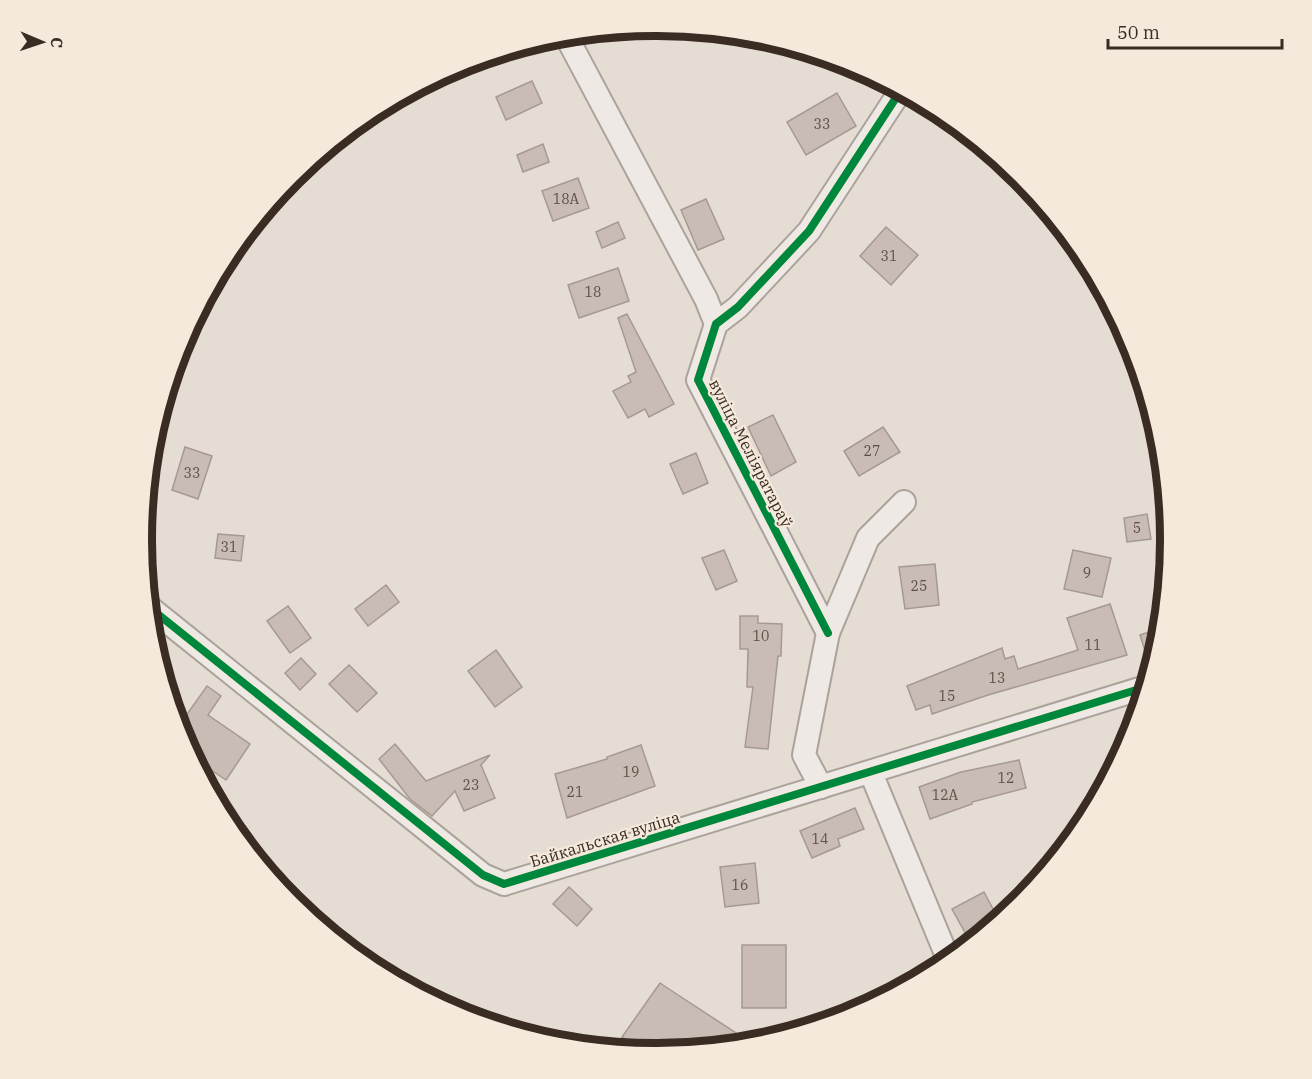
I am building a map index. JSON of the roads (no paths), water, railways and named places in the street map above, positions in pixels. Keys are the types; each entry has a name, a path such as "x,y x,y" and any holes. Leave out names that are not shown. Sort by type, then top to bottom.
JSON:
{"street":[{"path":"570,44 700,288 716,324 738,307 809,231 896,97"},
{"name":"вуліца Меліяратараў","path":"716,324 698,380 828,633"},
{"path":"821,787 804,755 828,633 868,538 904,502"},
{"name":"Байкальская вуліца","path":"158,615 483,875 504,884 1136,690"},
{"path":"871,773 945,952"}]}
